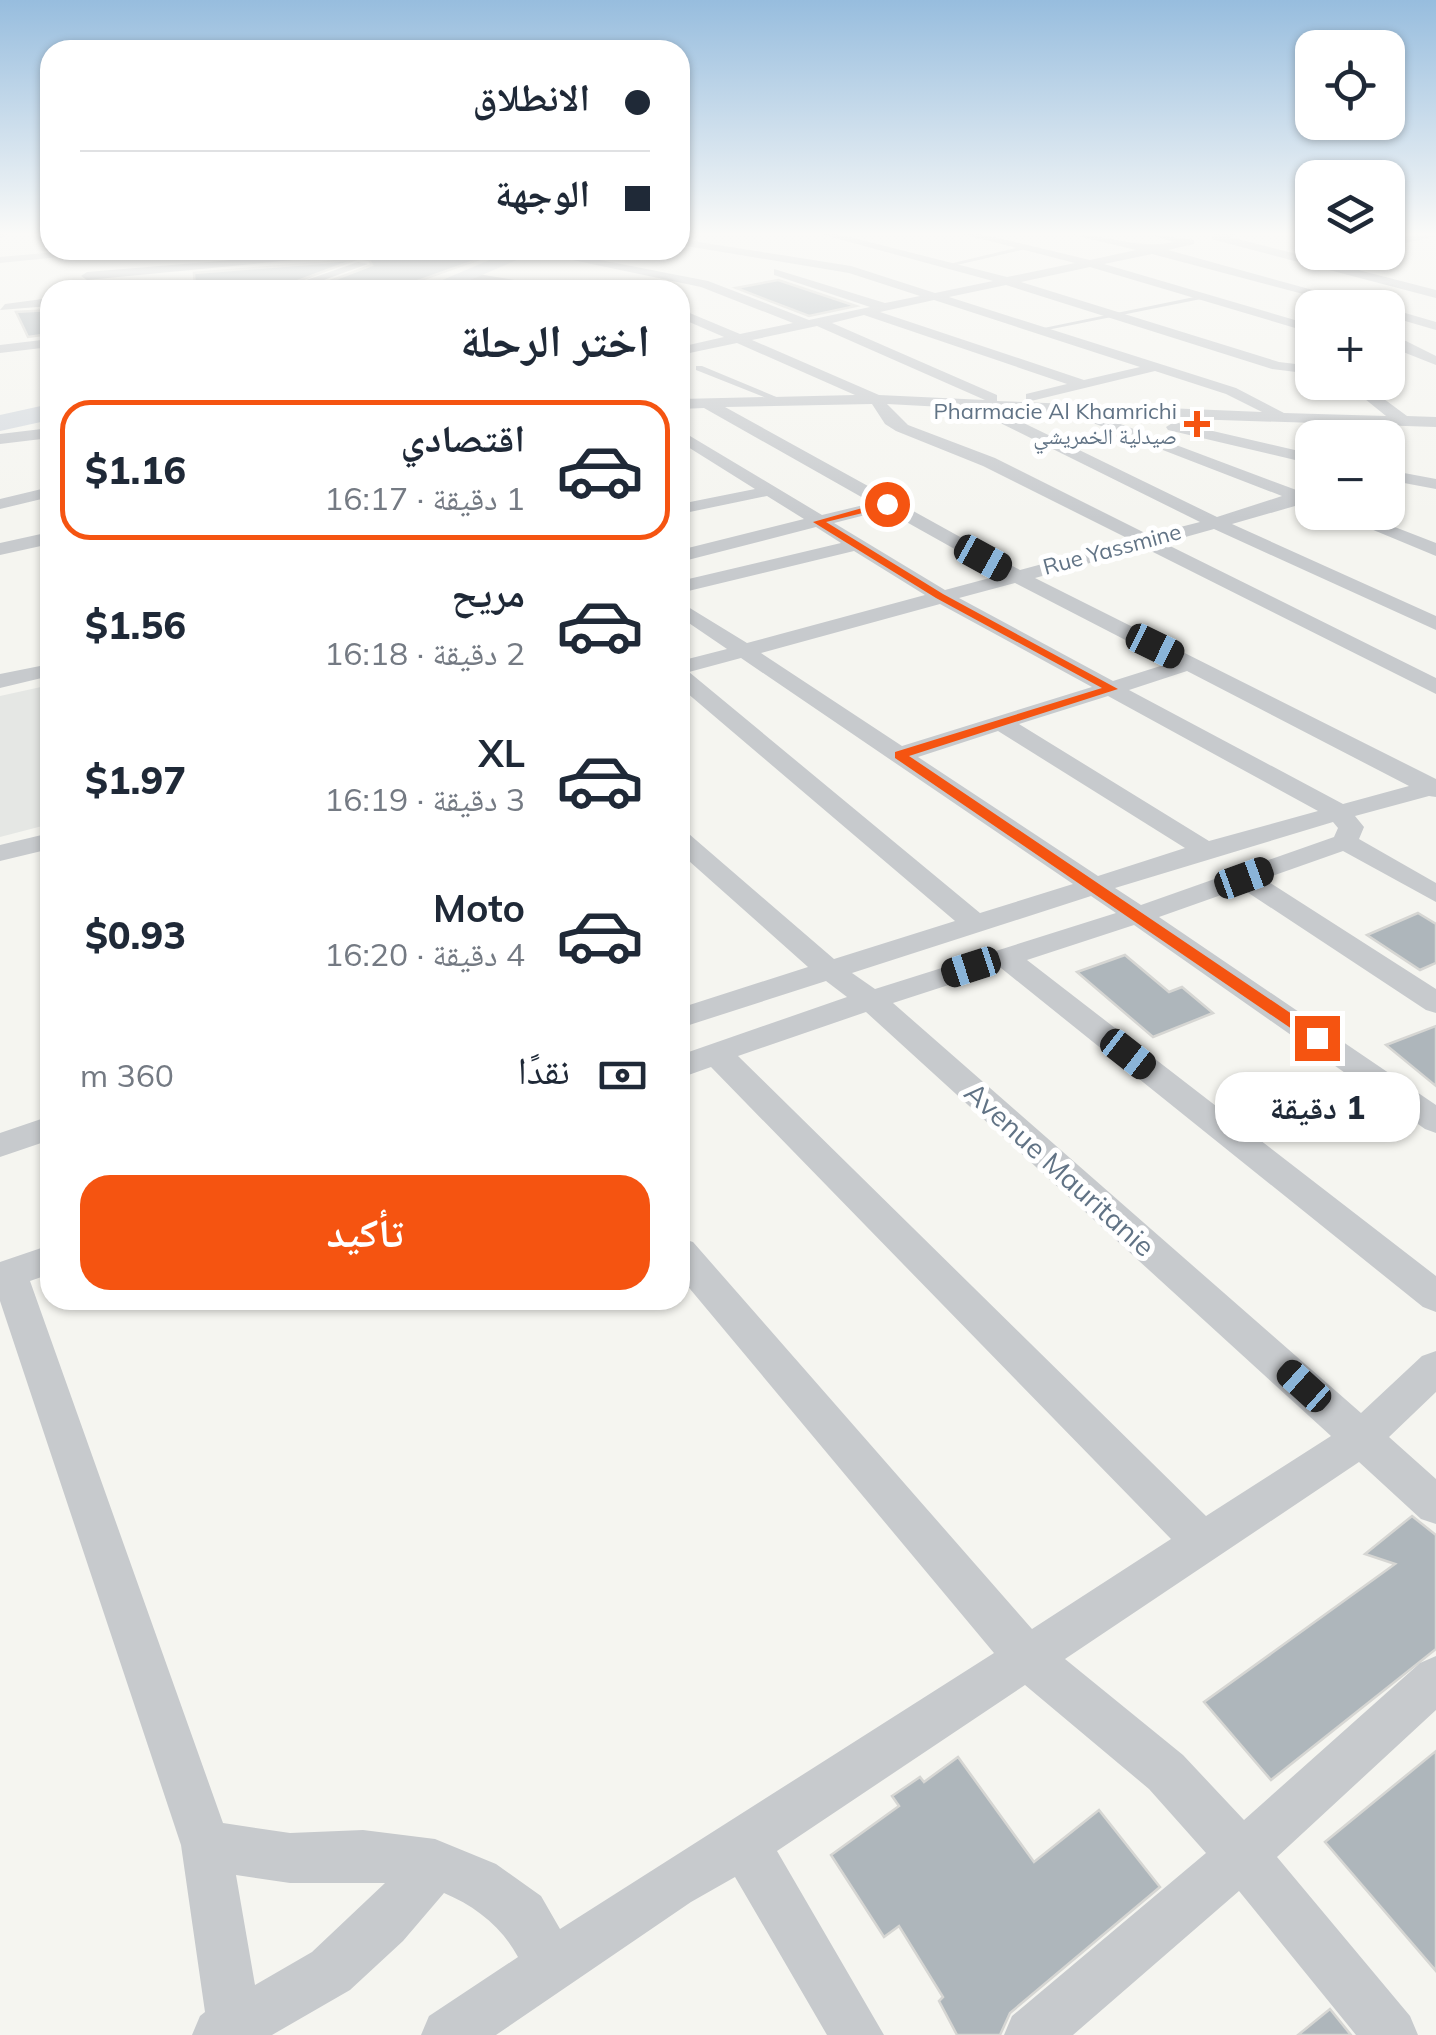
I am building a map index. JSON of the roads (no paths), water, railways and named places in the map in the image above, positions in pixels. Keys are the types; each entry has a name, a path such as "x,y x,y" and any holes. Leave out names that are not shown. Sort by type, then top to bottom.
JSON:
{"main road":[{"path":"0,423 40,414"}],"street":[{"path":"717,329 876,399 892,422 902,428 968,452 1436,687"},
{"path":"690,348 776,329"},
{"path":"828,329 1008,405 1258,341"},
{"path":"917,329 1086,385"},
{"path":"1034,329 1250,398 1282,418"},
{"path":"1158,329 1295,368"},
{"path":"1405,340 1436,329"},
{"path":"894,356 1037,330"},
{"path":"1274,336 1295,331"},
{"path":"0,350 40,344"},
{"path":"1405,350 1436,362"},
{"path":"690,404 876,399 1337,420"},
{"path":"1375,400 1402,420"},
{"path":"706,403 1014,575 1435,788"},
{"path":"972,404 1436,624"},
{"path":"1072,410 1295,492"},
{"path":"1136,413 1141,419 1159,424 1295,455"},
{"path":"1405,421 1436,422"},
{"path":"690,432 739,422"},
{"path":"0,438 40,434"},
{"path":"690,440 940,596 1337,811 1350,827 1345,842"},
{"path":"1405,479 1436,484"},
{"path":"690,507 768,491"},
{"path":"0,504 40,494"},
{"name":"Rue Yassmine","path":"690,666 1295,501"},
{"path":"690,554 887,504"},
{"path":"1385,530 1436,550"},
{"path":"0,549 40,540"},
{"path":"690,585 855,544"},
{"path":"690,615 1138,914 1436,1121"},
{"path":"899,755 1190,663"},
{"path":"0,681 40,672"},
{"path":"690,684 976,924"},
{"path":"1002,723 1206,850"},
{"path":"690,1015 1206,850 1337,811 1435,788"},
{"path":"690,1063 1345,842 1436,894"},
{"path":"0,853 40,843"},
{"name":"Avenue Mauritanie","path":"690,848 830,970 871,1000 1436,1505"},
{"path":"1244,878 1436,1003"},
{"path":"1004,956 1436,1297"},
{"path":"715,1052 1204,1543"},
{"path":"0,1145 40,1131"},
{"path":"690,1264 1027,1657 1166,1772 1242,1855 1392,2035"},
{"path":"20,1270 206,1845 230,2032 331,1971 386,1924 436,1864"},
{"path":"448,2035 673,1884 744,1844 1361,1438 1436,1366"},
{"path":"1031,2035 1242,1855 1436,1680"},
{"path":"744,1844 857,2035"},
{"path":"206,1845 290,1858 364,1854 436,1864 478,1882 523,1914 552,1966"}],"lane":[{"path":"1037,330 1043,329"},
{"path":"699,368 782,401"}],"place":[{"name":"Pharmacie Al Khamrichi صيدلية الخمريشي","path":"1197,424"}]}
